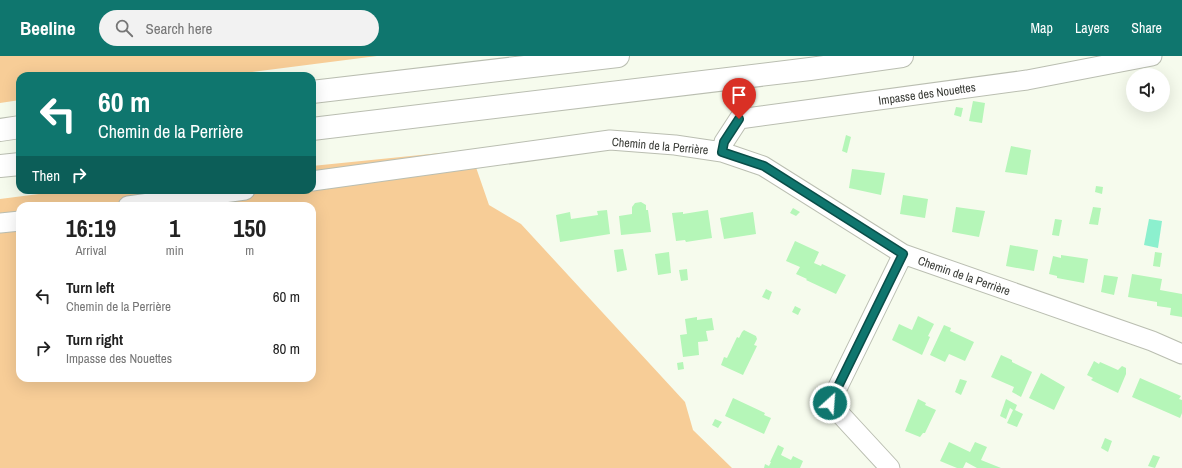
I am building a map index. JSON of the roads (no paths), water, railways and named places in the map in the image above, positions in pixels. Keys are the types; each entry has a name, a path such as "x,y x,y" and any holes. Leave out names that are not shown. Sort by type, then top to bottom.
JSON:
{"highway":[{"path":"316,92 618,56"},
{"path":"316,129 810,69 902,56"},
{"path":"0,130 16,128"},
{"path":"0,166 16,164"}],"street":[{"name":"Impasse des Nouettes","path":"722,152 724,142 739,119 1027,80 1152,56"},
{"name":"Chemin de la Perrière","path":"316,180 610,140 675,145 722,152 764,166 903,254 1144,338 1182,354"},
{"path":"157,202 216,194"},
{"path":"0,223 16,221"},
{"path":"890,468 830,403 903,254"}]}
